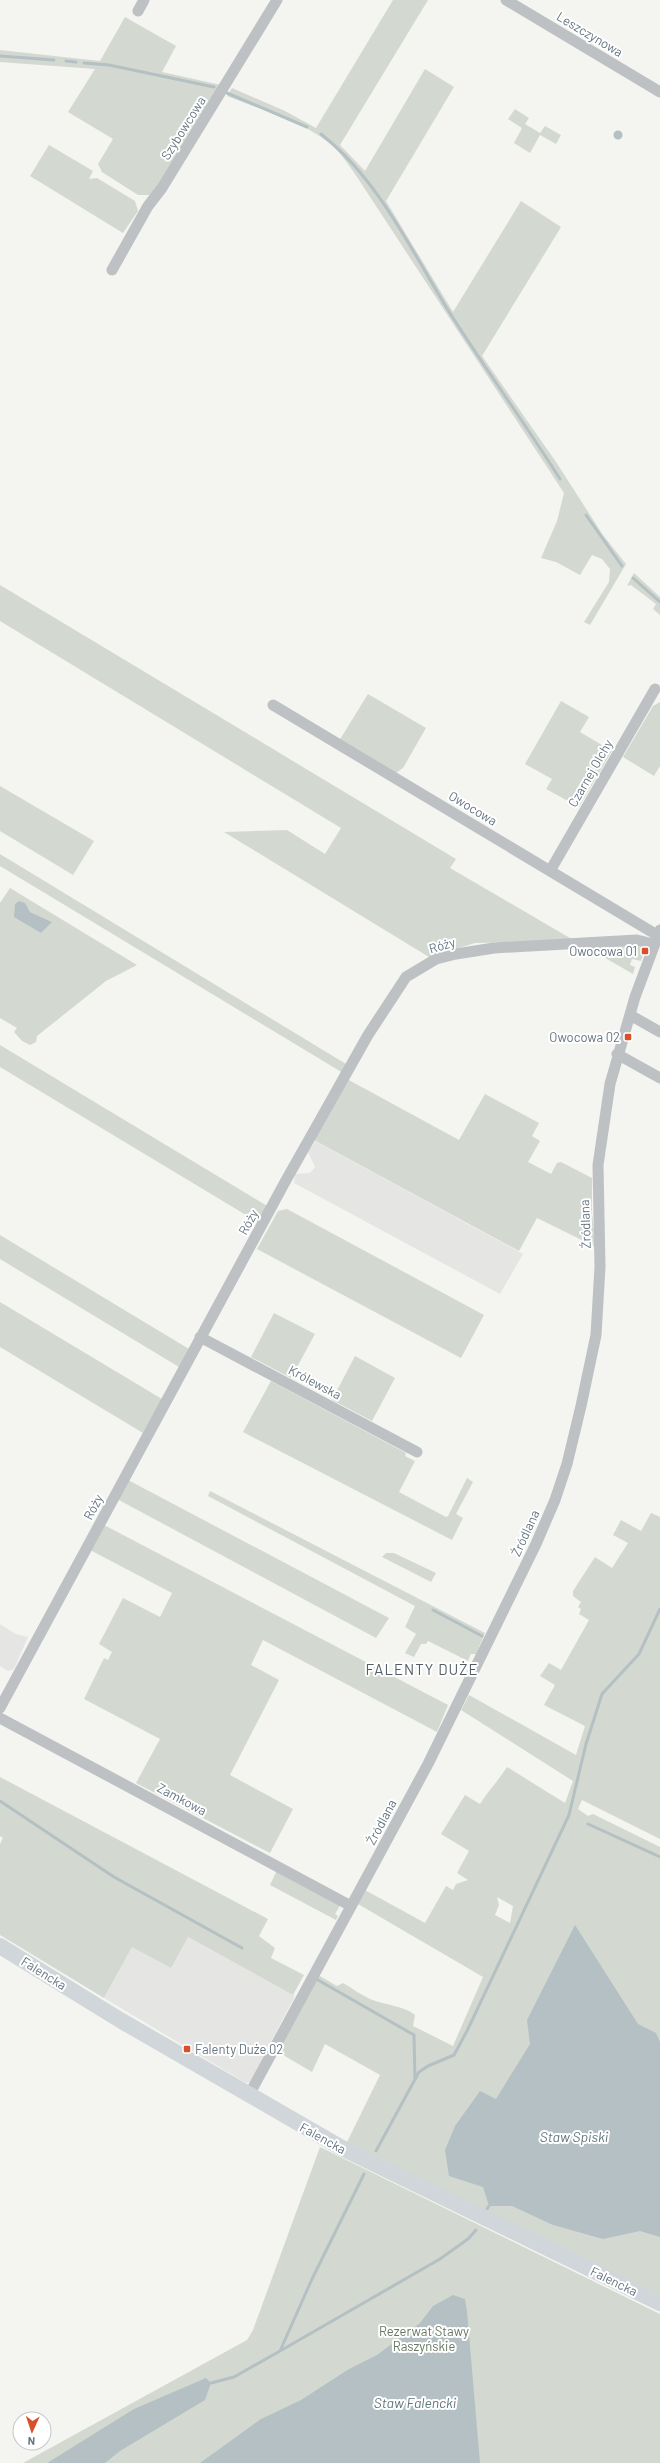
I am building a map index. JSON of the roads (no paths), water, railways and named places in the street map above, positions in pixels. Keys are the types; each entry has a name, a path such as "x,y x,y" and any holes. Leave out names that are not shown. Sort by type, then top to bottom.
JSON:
{"street":[{"path":"138,11 144,0"},
{"name":"Szybowcowa","path":"112,270 148,206 162,188 277,0"},
{"name":"Leszczynowa","path":"506,0 660,92"},
{"name":"Czarnej Olchy","path":"550,871 655,689"},
{"name":"Owocowa","path":"273,705 657,936"},
{"name":"Źródlana","path":"249,2095 428,1764 546,1522 567,1464 590,1368 598,1318 600,1267 598,1165 610,1084 617,1054 657,936"},
{"name":"Róży","path":"0,1708 200,1337 368,1035 406,977 436,959 494,948 637,940 657,936"},
{"path":"630,1015 660,1032"},
{"path":"617,1054 660,1078"},
{"name":"Królewska","path":"200,1337 417,1452"},
{"name":"Zamkowa","path":"0,1718 351,1906"},
{"name":"Falencka","path":"0,1946 120,2020 249,2095 383,2170 660,2303"}],"water":[{"path":"618,130 623,135 618,140 613,135"},
{"path":"19,901 25,903 30,912 52,922 41,933 14,917 15,904"},
{"name":"Staw Spiski","path":"575,1925 638,2024 656,2033 660,2042 660,2237 640,2231 603,2239 553,2225 512,2206 489,2206 483,2187 449,2176 445,2150 455,2126 480,2091 496,2099 530,2044 527,2020"},
{"name":"Staw Falencki","path":"453,2295 465,2299 467,2311 480,2463 200,2463 261,2419 301,2400 349,2369 377,2355 420,2323 433,2306"},
{"path":"206,2378 211,2383 205,2400 120,2451 105,2463 47,2463 134,2409"}],"waterway":[{"path":"0,56 54,60"},
{"path":"66,61 76,62"},
{"path":"84,63 109,65 214,87"},
{"path":"227,93 307,127"},
{"path":"321,134 360,172 392,216 448,310 560,479"},
{"path":"586,515 622,566"},
{"path":"633,578 660,602"},
{"path":"376,2151 419,2072 428,2066 454,2055 467,2031 569,1815 586,1744 602,1694 639,1654 660,1609"},
{"path":"433,1610 482,1636"},
{"path":"0,1801 114,1877 242,1948"},
{"path":"588,1824 660,1857"},
{"path":"318,1980 414,2035 415,2079"},
{"path":"280,2351 312,2279 364,2174"},
{"path":"211,2383 234,2377 440,2259 468,2239 476,2230"}],"place":[{"name":"Owocowa 01","path":"645,951"},
{"name":"Owocowa 02","path":"628,1037"},
{"name":"Falenty Duże 02","path":"187,2049"}],"district":[{"name":"FALENTY DUŻE","path":"422,1670"}],"park label":[{"name":"Rezerwat Stawy Raszyńskie","path":"424,2338"}]}
